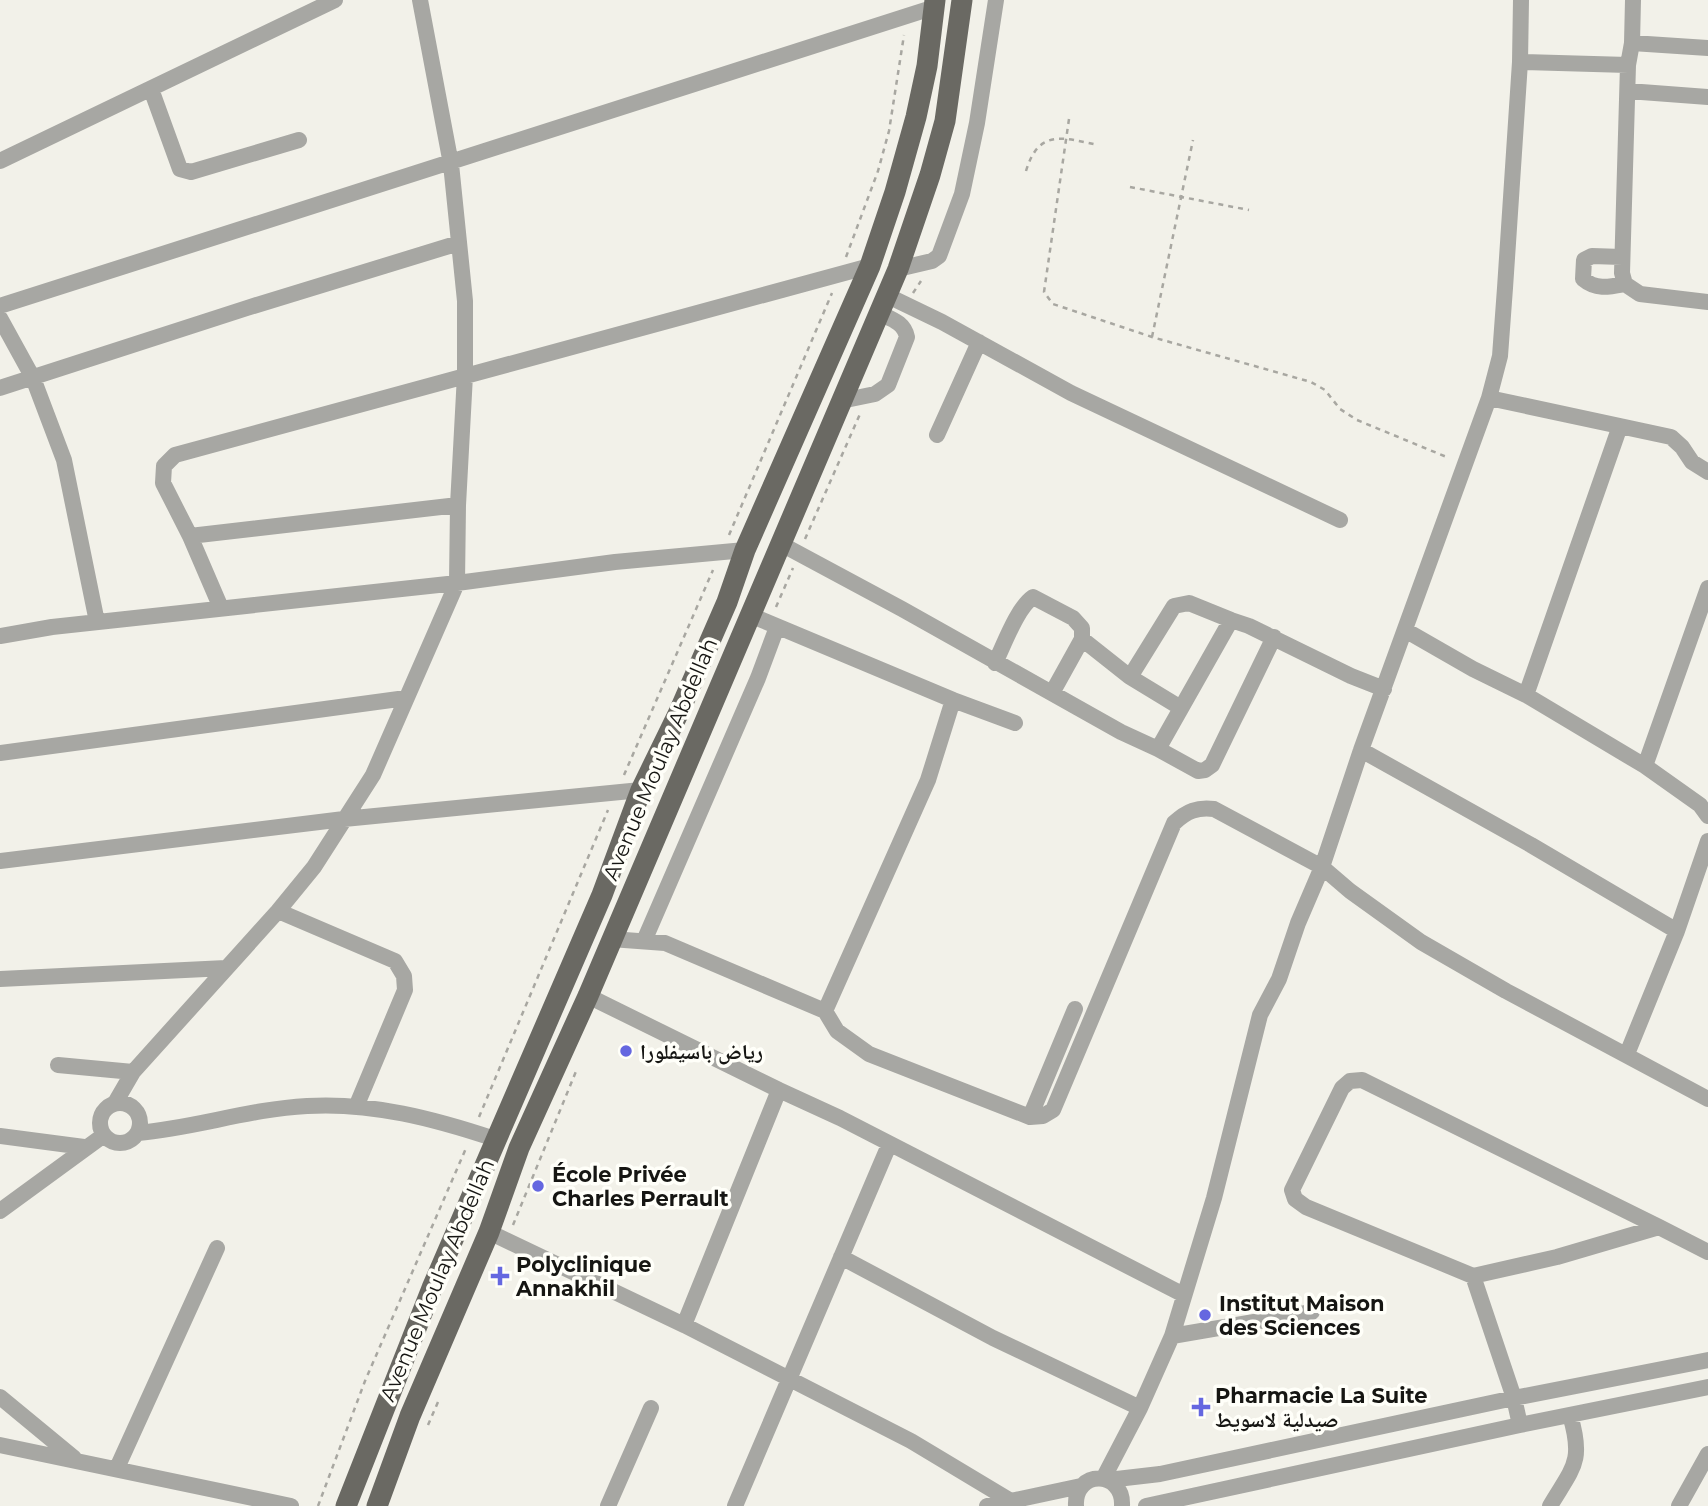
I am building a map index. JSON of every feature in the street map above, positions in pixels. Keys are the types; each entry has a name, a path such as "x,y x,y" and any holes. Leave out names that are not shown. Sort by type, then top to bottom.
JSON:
{"main road":[{"name":"Avenue Moulay Abdellah","path":"377,1506 410,1416 488,1232 519,1148 588,996 898,269 930,176 945,121 962,0"},
{"name":"Avenue Moulay Abdellah","path":"346,1506 495,1139 601,895 641,790 679,712 727,602 745,550 870,266 916,117 927,66 935,4"}],"street":[{"path":"0,161 335,0"},
{"path":"115,1103 133,1072 278,911 314,867 373,775 457,583 465,375 464,300 452,164 420,0"},
{"path":"898,269 932,261 939,256 962,194 977,123 996,0"},
{"path":"1106,1480 1172,1336 1214,1198 1260,1015 1279,979 1298,923 1322,867 1360,750 1489,398 1500,356 1520,62 1521,0"},
{"path":"1633,0 1632,43 1628,65 1622,273 1625,284 1640,294 1708,302"},
{"path":"0,306 452,164 697,81 907,16 935,4"},
{"path":"1632,43 1708,48"},
{"path":"1520,62 1628,65"},
{"path":"151,89 180,169 191,172 299,140"},
{"path":"1628,91 1708,97"},
{"path":"0,388 459,243"},
{"path":"1622,257 1592,256 1584,260 1583,279 1590,285 1604,288 1625,284"},
{"path":"221,608 190,536 163,483 164,466 175,455 870,266"},
{"path":"882,304 979,342 1071,393 1340,520"},
{"path":"841,401 875,394 888,385 907,337 906,330 882,304"},
{"path":"0,318 33,378 64,460 97,622"},
{"path":"937,435 979,342"},
{"path":"1489,398 1671,437 1692,462 1708,472"},
{"path":"1526,695 1620,426"},
{"path":"190,536 458,505"},
{"path":"781,544 902,608 1138,742 1158,749 1198,771 1212,765 1274,637"},
{"path":"0,636 97,622 457,583 615,562 745,550"},
{"path":"1645,766 1708,588"},
{"path":"995,663 1021,611 1033,597 1073,618 1082,628 1082,639 1052,692"},
{"path":"1130,677 1174,606 1189,603 1274,637 1351,676 1384,689"},
{"path":"750,615 953,700 1015,723"},
{"path":"1158,749 1231,620"},
{"path":"644,941 758,678 777,626"},
{"path":"1405,631 1526,695 1645,766 1700,805 1708,816"},
{"path":"1082,639 1130,677 1181,708"},
{"path":"0,753 406,698"},
{"path":"825,1011 928,780 953,700"},
{"path":"1360,750 1531,845 1677,931"},
{"path":"0,861 345,819 641,790"},
{"path":"611,939 665,943 825,1011 837,1031 870,1054 1030,1117 1043,1116 1053,1110 1174,823 1184,814 1200,807 1214,809 1322,867 1420,942 1708,1099"},
{"path":"1627,1054 1677,931 1708,841"},
{"path":"278,911 395,961 404,976 405,990 356,1107"},
{"path":"0,979 226,968"},
{"path":"588,996 840,1118 1184,1295"},
{"path":"1030,1117 1074,1009"},
{"path":"58,1065 133,1072"},
{"path":"1659,1227 1557,1257 1473,1276 1306,1208 1295,1199 1292,1189 1342,1088 1350,1081 1363,1080 1659,1227 1708,1252"},
{"path":"684,1325 779,1090"},
{"path":"123,1102 137,1110 141,1125 138,1133 133,1139 117,1143 104,1135 100,1120 108,1106 123,1102"},
{"path":"138,1133 307,1105 356,1107 442,1121 495,1139"},
{"path":"0,1211 84,1147 104,1135"},
{"path":"0,1136 84,1147"},
{"path":"735,1506 889,1145"},
{"path":"488,1232 684,1325 911,1441 1013,1503"},
{"path":"117,1468 217,1248"},
{"path":"841,1258 993,1338 1140,1408"},
{"path":"1473,1276 1514,1398 1520,1425"},
{"path":"1172,1336 1312,1312"},
{"path":"987,1506 1013,1503 1082,1486 1091,1480 1160,1474 1514,1398 1708,1360"},
{"path":"1146,1506 1708,1387"},
{"path":"0,1397 76,1460"},
{"path":"608,1506 651,1408"},
{"path":"1550,1506 1573,1466 1578,1451 1570,1415"},
{"path":"0,1445 290,1506"},
{"path":"1679,1506 1708,1454"},
{"path":"1106,1480 1118,1488 1122,1506"},
{"path":"1076,1506 1076,1497 1082,1486"}],"path":[{"path":"318,1506 365,1381 839,274 878,171 889,131 907,16"},
{"path":"1069,119 1044,292 1053,304 1152,337 1311,382 1325,390 1340,409 1357,420 1443,455 1465,467"},
{"path":"1027,171 1031,153 1043,141 1066,139 1098,145"},
{"path":"1152,337 1194,140"},
{"path":"1130,187 1248,211"}],"place":[{"name":"رياض باسيفلورا","path":"626,1051"},
{"name":"École Privée Charles Perrault","path":"538,1186"},
{"name":"Polyclinique Annakhil","path":"500,1276"},
{"name":"Institut Maison des Sciences","path":"1205,1315"},
{"name":"Pharmacie La Suite صيدلية لاسويط","path":"1201,1407"}]}
